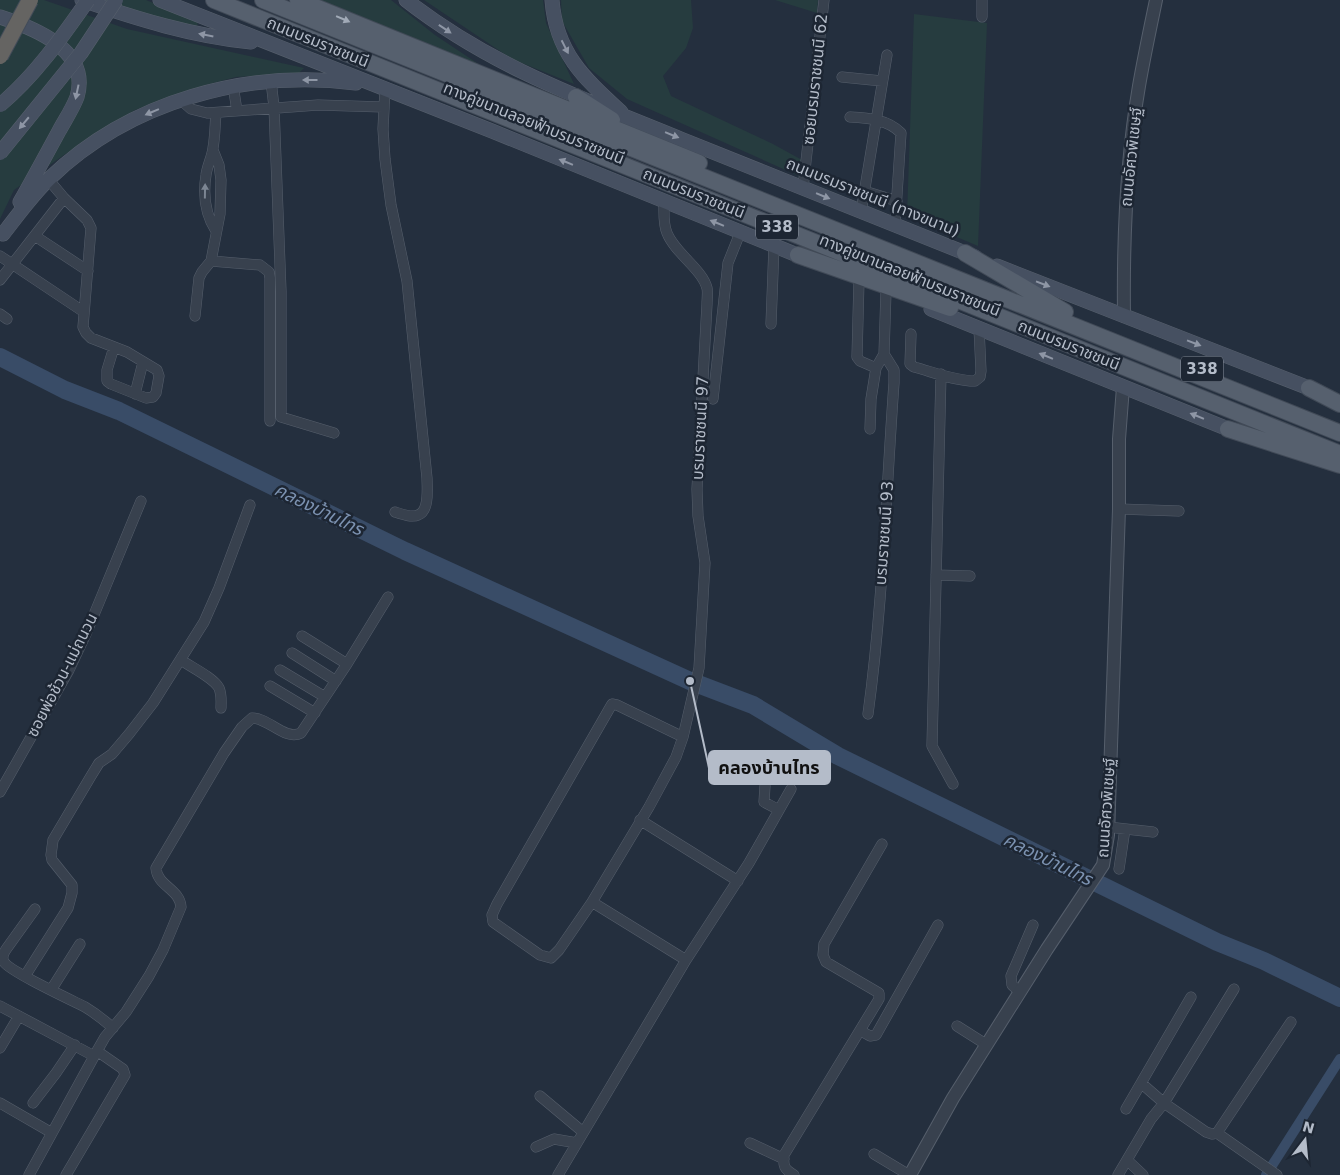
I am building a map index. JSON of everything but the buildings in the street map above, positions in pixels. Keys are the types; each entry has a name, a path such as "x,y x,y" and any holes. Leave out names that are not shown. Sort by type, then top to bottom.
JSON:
{"highway":[{"path":"0,56 30,0"}],"main road":[{"path":"82,0 175,29 272,45"},
{"path":"0,105 52,49 88,0"},
{"path":"0,154 81,53 116,0"},
{"name":"338","path":"160,0 1123,387 1340,472"},
{"name":"ถนนบรมราชชนนี","path":"214,0 1340,454"},
{"name":"ทางคู่ขนานลอยฟ้าบรมราชชนนี","path":"230,0 1340,448"},
{"name":"ทางคู่ขนานลอยฟ้าบรมราชชนนี","path":"263,0 1340,433"},
{"name":"ถนนบรมราชชนนี","path":"298,0 1159,352 1340,423"},
{"name":"ถนนบรมราชชนนี (ทางขนาน)","path":"406,0 474,47 531,77 576,97 861,212 1340,400"},
{"path":"552,0 557,27 563,44 579,71 594,88 627,117"},
{"path":"0,18 32,30 64,49 72,59 79,76 76,97 1,236"},
{"path":"1,236 48,179 81,152 125,124 181,100 233,85 272,81 344,81 380,87"},
{"path":"576,97 622,126 666,150"},
{"path":"965,253 1065,312"},
{"path":"798,256 1072,350 1078,349"},
{"path":"1309,388 1340,404"},
{"path":"1228,429 1340,465"}],"street":[{"name":"ซอยบรมราชชนนี 62","path":"803,188 824,0"},
{"path":"982,0 982,16"},
{"name":"ถนนอัศวพิเชษฐ์","path":"1124,316 1124,226 1132,142 1138,87 1156,0"},
{"path":"861,212 886,55"},
{"path":"842,77 882,81"},
{"path":"272,81 282,292 281,417 334,432"},
{"path":"233,85 237,111"},
{"path":"380,87 391,205 407,281 427,478 425,507 422,513 418,516 411,516 394,512"},
{"path":"181,100 197,112 216,113 318,105 383,107"},
{"path":"216,113 213,150 206,174 205,196 206,210 210,222 216,231"},
{"path":"850,117 876,119 897,129 901,133 895,225"},
{"path":"195,316 199,278 211,261 222,196 219,165 213,150"},
{"path":"48,179 64,198 87,220 91,228 83,327 90,338 114,347 158,372 156,393 150,398 134,394 107,381 107,370 114,347"},
{"path":"864,192 896,201"},
{"path":"0,280 64,198"},
{"name":"บรมราชชนนี 97","path":"664,202 666,233 673,245 707,287 708,304 697,488 698,516 704,563 699,668 694,692 683,737 676,757 649,807 592,902 559,950 551,958 540,955 493,922 492,916 612,704 683,737"},
{"path":"713,399 728,263 740,233"},
{"path":"35,236 88,271"},
{"path":"771,324 774,246"},
{"path":"0,256 84,312"},
{"path":"211,261 260,265 269,272 270,421"},
{"path":"860,280 857,357 860,361 876,368"},
{"path":"870,429 871,399 876,368 884,354 886,291"},
{"path":"912,334 910,364 914,367 968,381 975,381 980,377 979,328"},
{"name":"บรมราชชนนี 93","path":"868,714 881,584 894,383 894,370 884,354"},
{"path":"134,394 143,362"},
{"path":"941,374 932,746 953,784"},
{"name":"ถนนอัศวพิเชษฐ์","path":"909,1175 953,1098 1103,865 1108,827 1119,509 1119,439 1123,387"},
{"name":"ซอยพ่อช้วน-แม่ถนวน","path":"0,792 76,656 141,501"},
{"path":"25,976 71,901 72,885 52,860 53,840 99,763 112,754 139,722 154,703 181,660 210,608 250,505"},
{"path":"1119,509 1179,511"},
{"path":"936,575 970,576"},
{"path":"28,1175 95,1054 126,1012 149,976 166,943 180,907 178,896 156,875 159,862 224,753 242,727 252,718 260,719 293,736 301,733 326,697 388,597"},
{"path":"302,636 347,664"},
{"path":"292,653 336,681"},
{"path":"181,660 214,682 219,688 222,697 221,708"},
{"path":"280,670 326,697"},
{"path":"270,686 315,712"},
{"path":"765,786 764,802 779,810"},
{"path":"558,1175 686,960 738,881 791,789"},
{"path":"640,820 738,881"},
{"path":"1108,827 1152,832"},
{"path":"1119,869 1125,829"},
{"path":"794,1175 786,1170 783,1164 784,1154 880,999 879,993 826,962 822,955 824,944 882,844"},
{"path":"592,902 686,960"},
{"path":"35,909 3,955 3,960 25,976 91,1011 113,1028"},
{"path":"861,1031 870,1036 876,1035 938,925"},
{"path":"1020,992 1012,985 1011,976 1032,925"},
{"path":"51,990 80,944"},
{"path":"1118,1175 1151,1119 1164,1103 1234,989"},
{"path":"1126,1109 1191,997"},
{"path":"0,1006 123,1069 125,1075 66,1175"},
{"path":"0,1048 19,1016"},
{"path":"1217,1133 1291,1022"},
{"path":"957,1026 987,1045"},
{"path":"33,1103 75,1045"},
{"path":"1141,1083 1164,1103 1206,1132 1217,1133 1275,1174"},
{"path":"540,1096 583,1132"},
{"path":"0,1103 52,1133"},
{"path":"536,1147 554,1139 577,1143"},
{"path":"750,1143 784,1159"},
{"path":"874,1154 909,1175"},
{"path":"1127,1160 1143,1175"}],"green space":[{"path":"0,0 44,0 127,29 304,68 299,73 236,77 202,86 135,110 64,155 14,190 0,219"},
{"path":"102,0 146,0 198,21 197,27 137,14"},
{"path":"307,0 391,0 435,35 498,77"},
{"path":"424,0 543,0 546,23 574,84 512,59"},
{"path":"561,0 691,0 693,28 686,48 663,76 671,96 773,144 802,160 799,176 627,99 589,68 562,21"},
{"path":"775,0 818,0 817,13"},
{"path":"914,14 987,23 978,246 907,216"}],"waterway":[{"name":"คลองบ้านไทร","path":"0,357 65,390 119,411 405,551 690,681 753,705 838,756 1217,942 1264,961 1340,998"},
{"path":"1266,1175 1340,1059"}],"place":[{"name":"คลองบ้านไทร","path":"690,681"}]}
